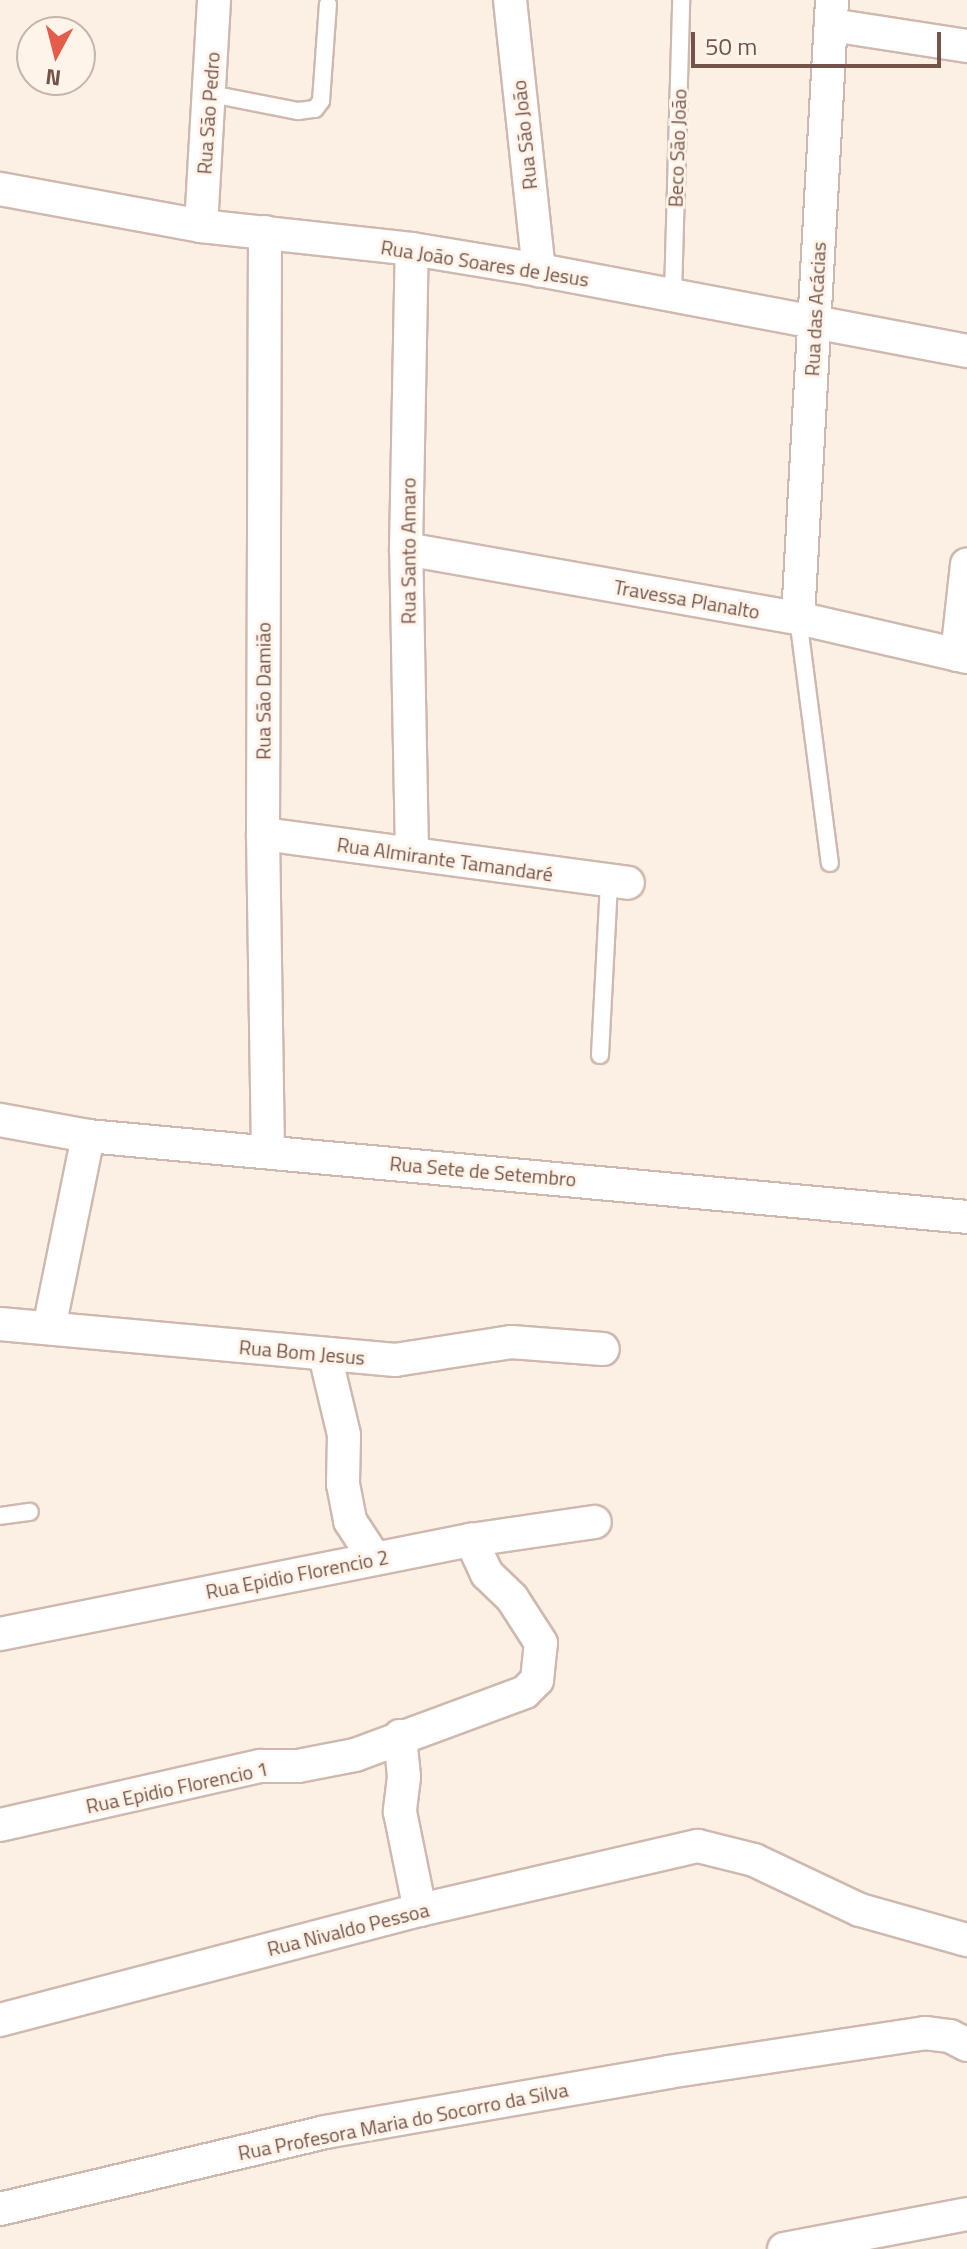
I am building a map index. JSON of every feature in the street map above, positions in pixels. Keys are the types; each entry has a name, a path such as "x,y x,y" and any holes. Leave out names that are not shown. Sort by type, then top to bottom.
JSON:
{"street":[{"name":"Rua São Pedro","path":"201,226 211,94 214,0"},
{"name":"Rua São João","path":"510,0 539,270"},
{"path":"831,12 967,46"},
{"name":"Rua das Acácias","path":"798,618 831,12"},
{"name":"Rua João Soares de Jesus","path":"0,189 201,226 412,249 539,270 967,351"},
{"name":"Rua São Damião","path":"265,232 263,834 268,1150"},
{"name":"Rua Santo Amaro","path":"412,249 406,549 412,853"},
{"name":"Travessa Planalto","path":"406,549 798,618 962,656"},
{"path":"962,656 967,565"},
{"name":"Rua Almirante Tamandaré","path":"263,834 619,883"},
{"name":"Rua Sete de Setembro","path":"0,1120 88,1136 268,1150 967,1217"},
{"path":"49,1328 88,1136"},
{"name":"Rua Bom Jesus","path":"0,1324 325,1355 433,1358 511,1342 603,1349"},
{"path":"325,1355 343,1422 350,1521 375,1559"},
{"name":"Rua Epidio Florencio 2","path":"0,1634 471,1540 595,1522"},
{"name":"Rua Epidio Florencio 1","path":"0,1825 260,1766 298,1766 355,1755 525,1692 537,1680 541,1643 512,1598 487,1574 471,1540"},
{"path":"400,1736 404,1777 400,1812 420,1910"},
{"name":"Rua Nivaldo Pessoa","path":"0,2020 420,1910 698,1846 754,1860 860,1910 967,1940"},
{"name":"Rua Profesora Maria do Socorro da Silva","path":"0,2209 325,2132 668,2072 925,2033 950,2036 967,2045"},
{"path":"784,2249 967,2214"}],"lane":[{"name":"Beco São João","path":"673,295 681,0"},
{"path":"211,94 298,111 315,109 321,101 328,4"},
{"path":"798,618 830,863"},
{"path":"600,1055 619,883"},
{"path":"0,1516 30,1512"}]}
